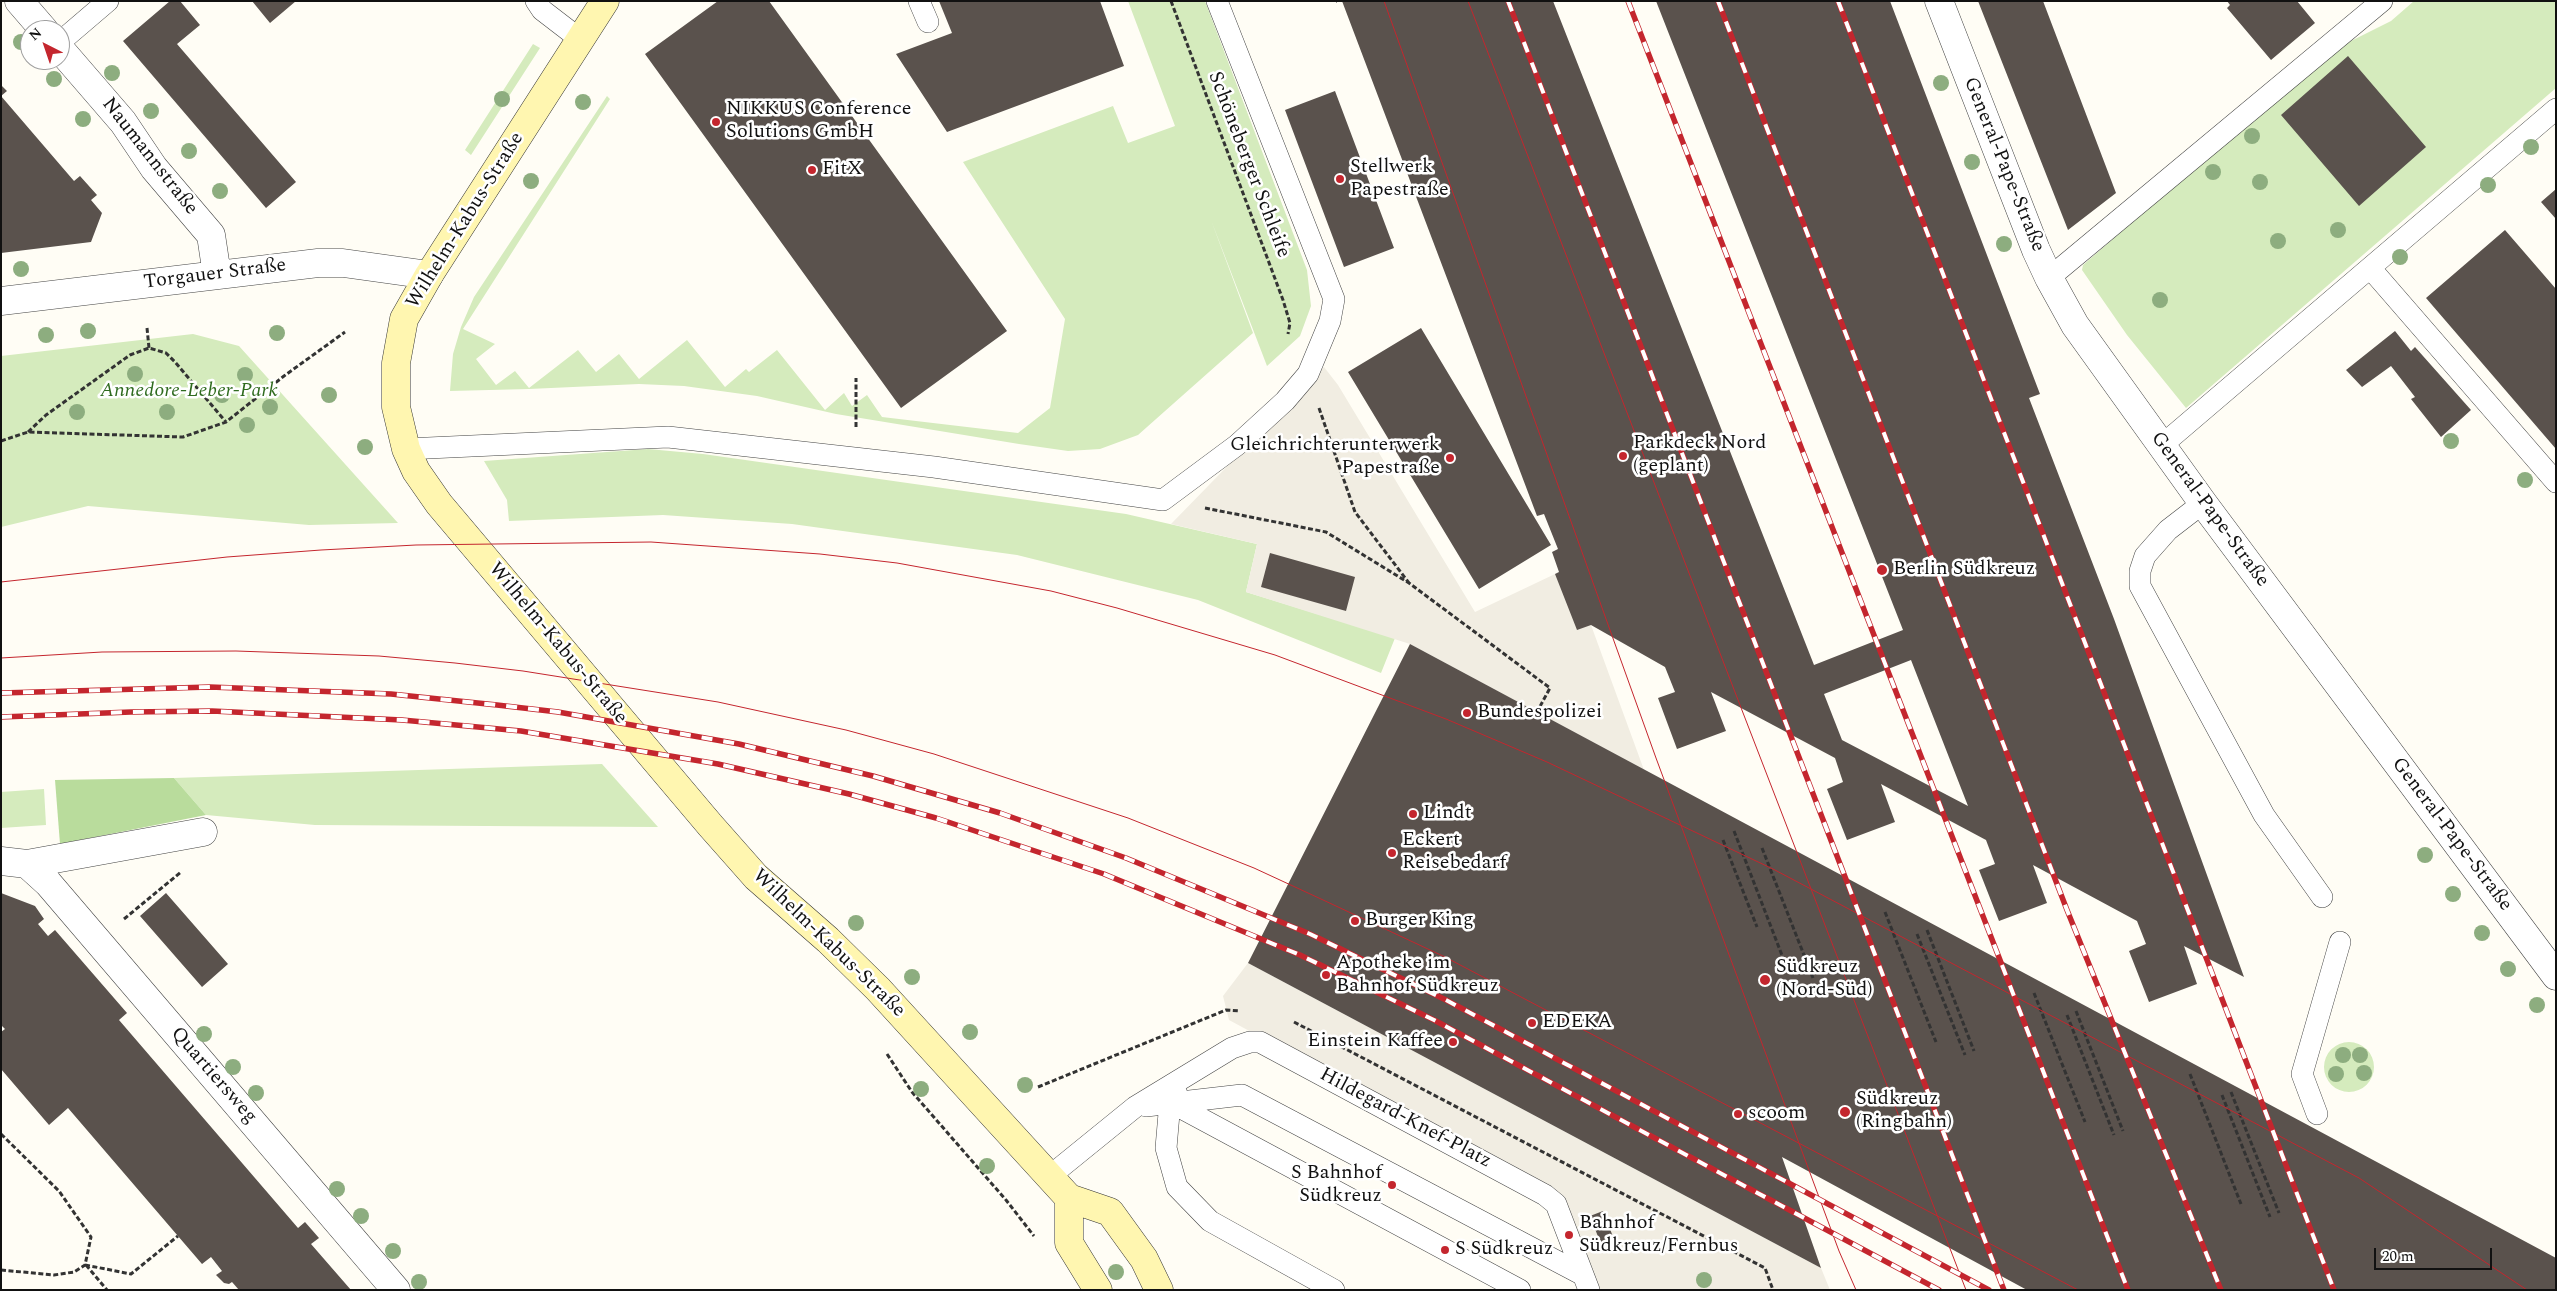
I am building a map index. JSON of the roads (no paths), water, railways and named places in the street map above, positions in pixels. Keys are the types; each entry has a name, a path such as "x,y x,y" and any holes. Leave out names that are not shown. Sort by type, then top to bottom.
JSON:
{"street":[{"path":"19,1 35,20"},
{"name":"Wilhelm-Kabus-Straße","path":"605,1 429,275 404,319 396,363 396,407 406,450 416,471 439,504 710,826 756,877 828,940 878,989 1069,1198"},
{"name":"General-Pape-Straße","path":"1939,1 2014,197 2049,278 2092,351 2202,502 2556,976"},
{"name":"Naumannstraße","path":"70,60 123,122 154,168 211,235 218,275"},
{"name":"Torgauer Straße","path":"1,301 318,263 343,263 429,275"},
{"name":"Quartiersweg","path":"14,862 203,832"},
{"name":"Quartiersweg","path":"14,862 48,884 396,1290"},
{"path":"1098,1290 1069,1243 1069,1198 1110,1212 1144,1259 1160,1290"}],"lane":[{"path":"70,33 108,1"},
{"path":"536,1 542,10 581,40"},
{"path":"919,1 928,22"},
{"path":"406,450 668,437 934,467 1163,500 1237,445 1284,401 1308,374 1330,321 1334,299 1216,1"},
{"path":"2049,278 2382,1"},
{"path":"2161,446 2556,109"},
{"path":"2371,268 2556,482"},
{"path":"2202,502 2168,530 2145,556 2140,571 2140,586 2264,815 2322,897"},
{"path":"2317,1114 2302,1074 2340,942"},
{"name":"Hildegard-Knef-Platz","path":"1050,1176 1135,1107 1193,1074 1232,1048 1250,1042 1260,1042 1545,1195 1556,1204 1586,1282"},
{"path":"1193,1074 1170,1102 1166,1148 1177,1187 1210,1221 1334,1290"},
{"path":"1135,1107 1242,1095 1586,1282"},
{"path":"1170,1102 1520,1290"}],"tram line":[{"path":"1384,1 1656,758 1839,1251 1856,1290"},
{"path":"1468,1 1966,1290"},
{"path":"1,582 227,557 321,550 416,545 651,542 820,554 897,563 1051,591 1117,608 1275,655 1446,719 1547,762 1773,869 2359,1178 2527,1290"},
{"path":"1,658 102,652 236,651 379,656 455,663 523,671 718,702 846,730 934,754 1128,818 1254,868 1445,957 2078,1290"}],"railway":[{"path":"1508,1 2004,1290"},
{"path":"1628,1 2128,1290"},
{"path":"1718,1 2067,910 2221,1290"},
{"path":"1838,1 2334,1290"},
{"path":"1,693 210,687 391,694 558,712 739,744 873,776 1000,813 1126,858 1310,934 1446,1000 1989,1290"},
{"path":"1,717 212,711 402,720 521,731 718,764 849,794 936,818 1104,874 1300,955 1434,1020 1939,1290"}],"place":[{"name":"NIKKUS Conference Solutions GmbH","path":"716,122"},
{"name":"FitX","path":"812,170"},
{"name":"Stellwerk Papestraße","path":"1340,179"},
{"name":"Parkdeck Nord (geplant)","path":"1623,456"},
{"name":"Gleichrichterunterwerk Papestraße","path":"1450,458"},
{"name":"Berlin Südkreuz","path":"1882,570"},
{"name":"Bundespolizei","path":"1467,713"},
{"name":"Lindt","path":"1413,814"},
{"name":"Eckert Reisebedarf","path":"1392,853"},
{"name":"Burger King","path":"1355,921"},
{"name":"Apotheke im Bahnhof Südkreuz","path":"1326,975"},
{"name":"Südkreuz (Nord-Süd)","path":"1765,980"},
{"name":"EDEKA","path":"1532,1023"},
{"name":"Einstein Kaffee","path":"1453,1042"},
{"name":"Südkreuz (Ringbahn)","path":"1845,1112"},
{"name":"scoom","path":"1738,1114"},
{"name":"S Bahnhof Südkreuz","path":"1392,1185"},
{"name":"Bahnhof Südkreuz/Fernbus","path":"1569,1235"},
{"name":"S Südkreuz","path":"1445,1250"}],"park label":[{"name":"Annedore-Leber-Park","path":"189,392"}]}
